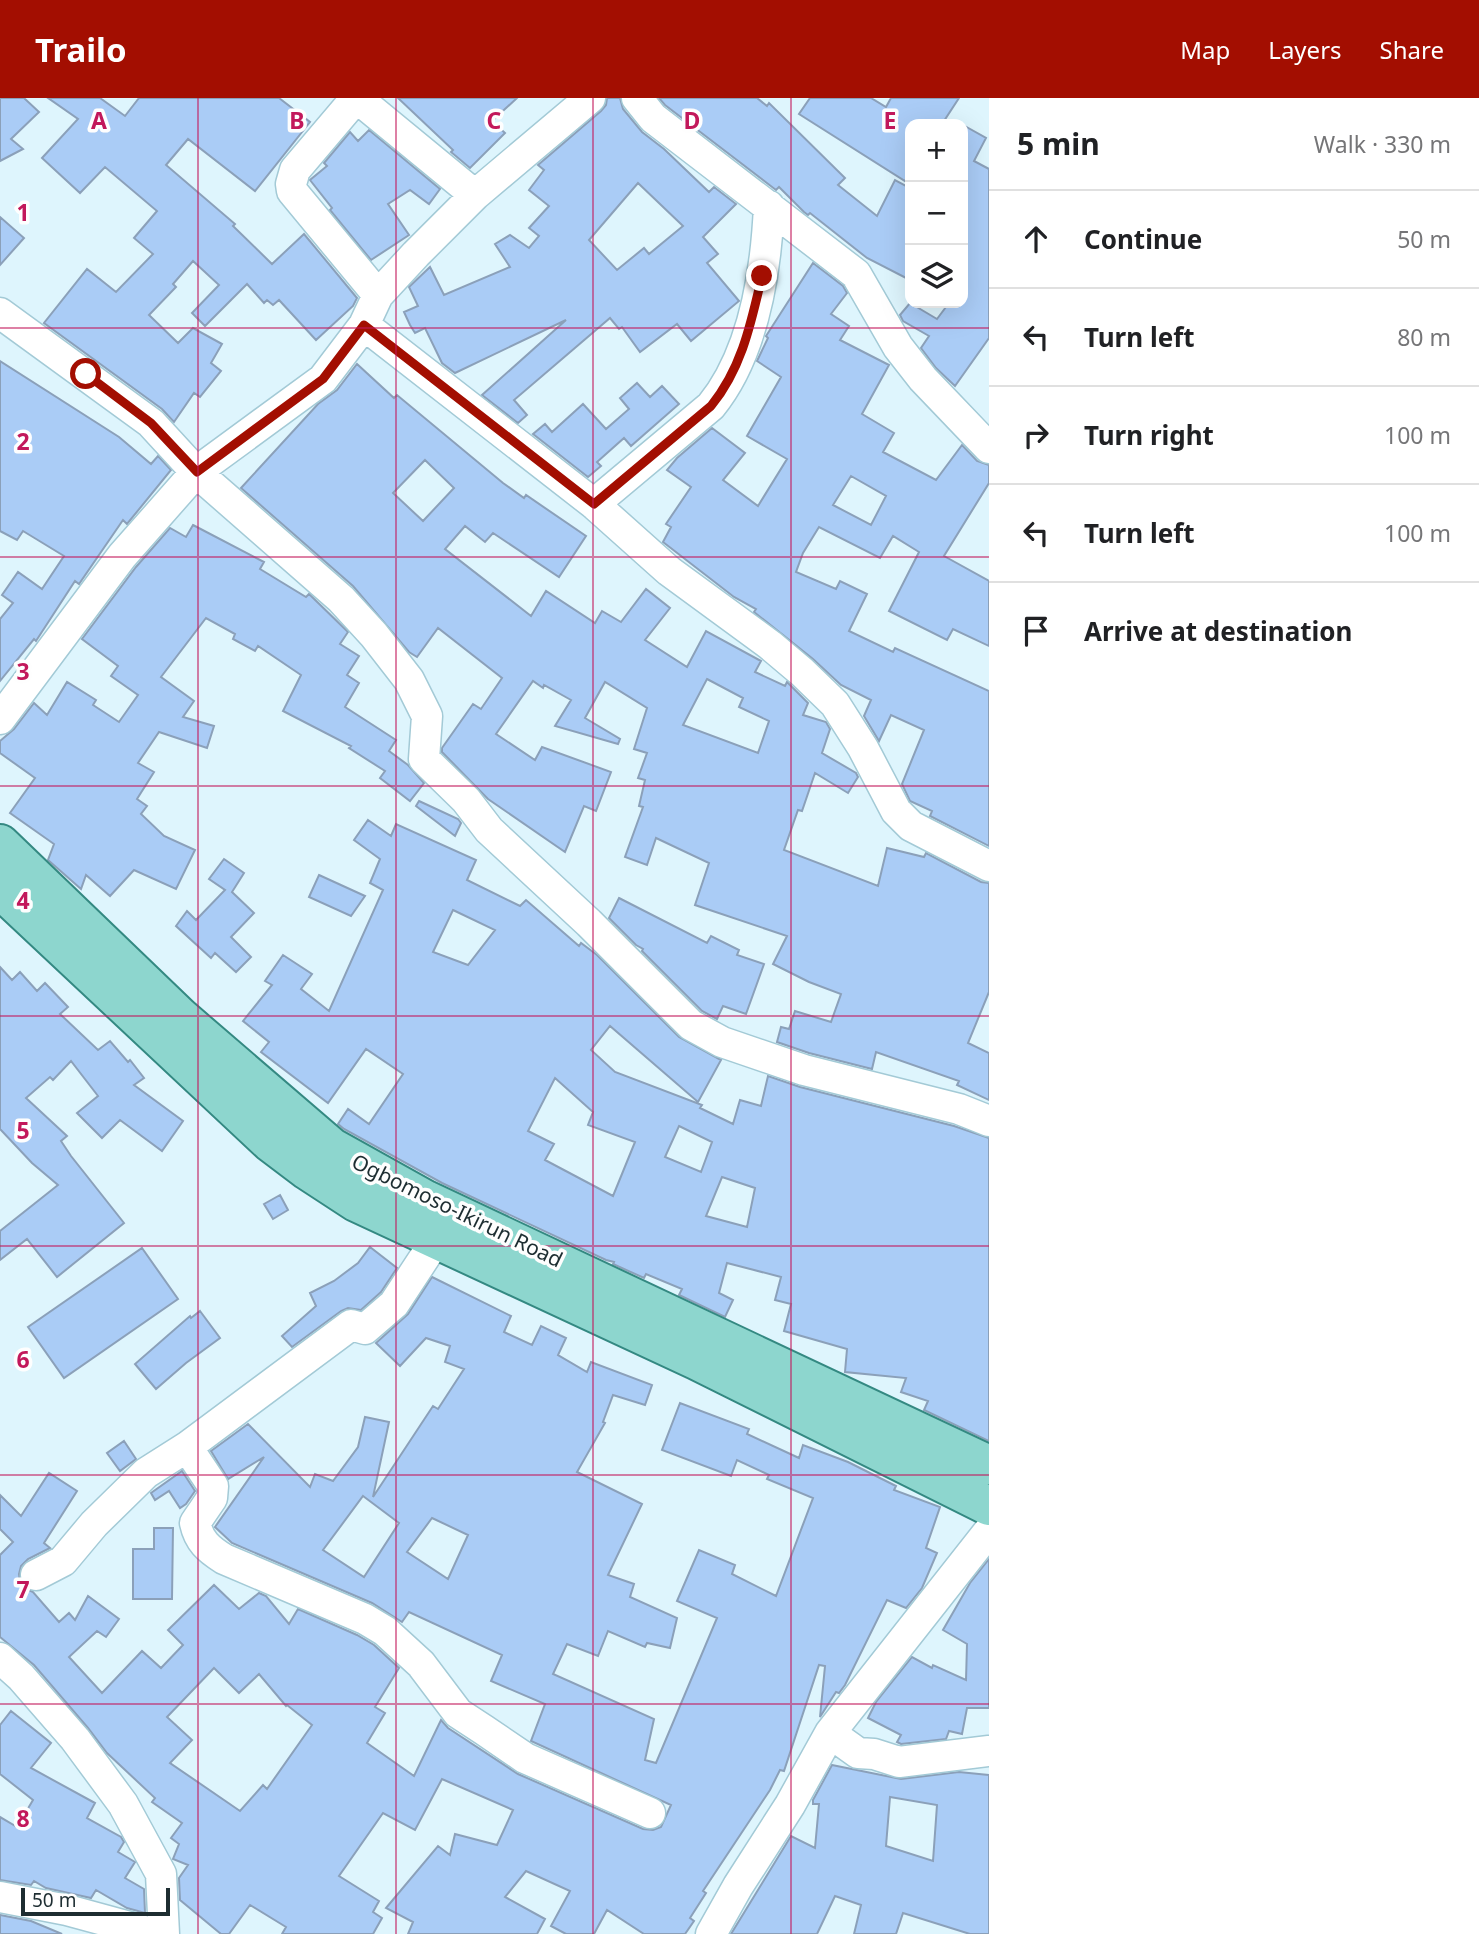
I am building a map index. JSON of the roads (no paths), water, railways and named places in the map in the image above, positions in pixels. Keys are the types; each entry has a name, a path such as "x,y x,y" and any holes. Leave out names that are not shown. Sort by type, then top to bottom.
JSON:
{"main road":[{"name":"Ogbomoso-Ikirun Road","path":"0,844 180,1017 331,1147 426,1200 989,1465"},
{"name":"Ogbomoso-Ikirun Road","path":"0,888 270,1142 356,1202 696,1360 989,1506"}],"street":[{"path":"377,295 292,191 295,170 357,98 474,195"},
{"path":"0,719 122,556 197,472 323,379 364,325 377,295 474,195 590,98"},
{"path":"637,98 653,118 856,274 914,368 989,448"},
{"path":"594,504 711,406 725,389 743,352 762,276 769,206"},
{"path":"0,313 151,423 197,472 341,599 374,635 409,680 427,716 424,759 466,800 489,830 589,923 691,1025 722,1042 804,1070 959,1109 989,1121"},
{"path":"364,325 594,504 669,571 770,645 835,704 863,748 896,811 911,826 989,866"},
{"path":"36,1575 63,1561 94,1524 146,1473 187,1447 351,1325 365,1329 377,1319 394,1304 436,1240"},
{"path":"187,1447 213,1486 212,1498 195,1523 198,1538 211,1551 223,1559 365,1619 385,1631 421,1664 458,1713 525,1758 650,1813"},
{"path":"711,1934 790,1805 830,1732 989,1531"},
{"path":"0,1658 21,1677 75,1740 123,1804 161,1874 164,1934"},
{"path":"830,1732 858,1753 874,1754 899,1762 989,1751"},
{"path":"0,1896 66,1910 155,1934"}]}
